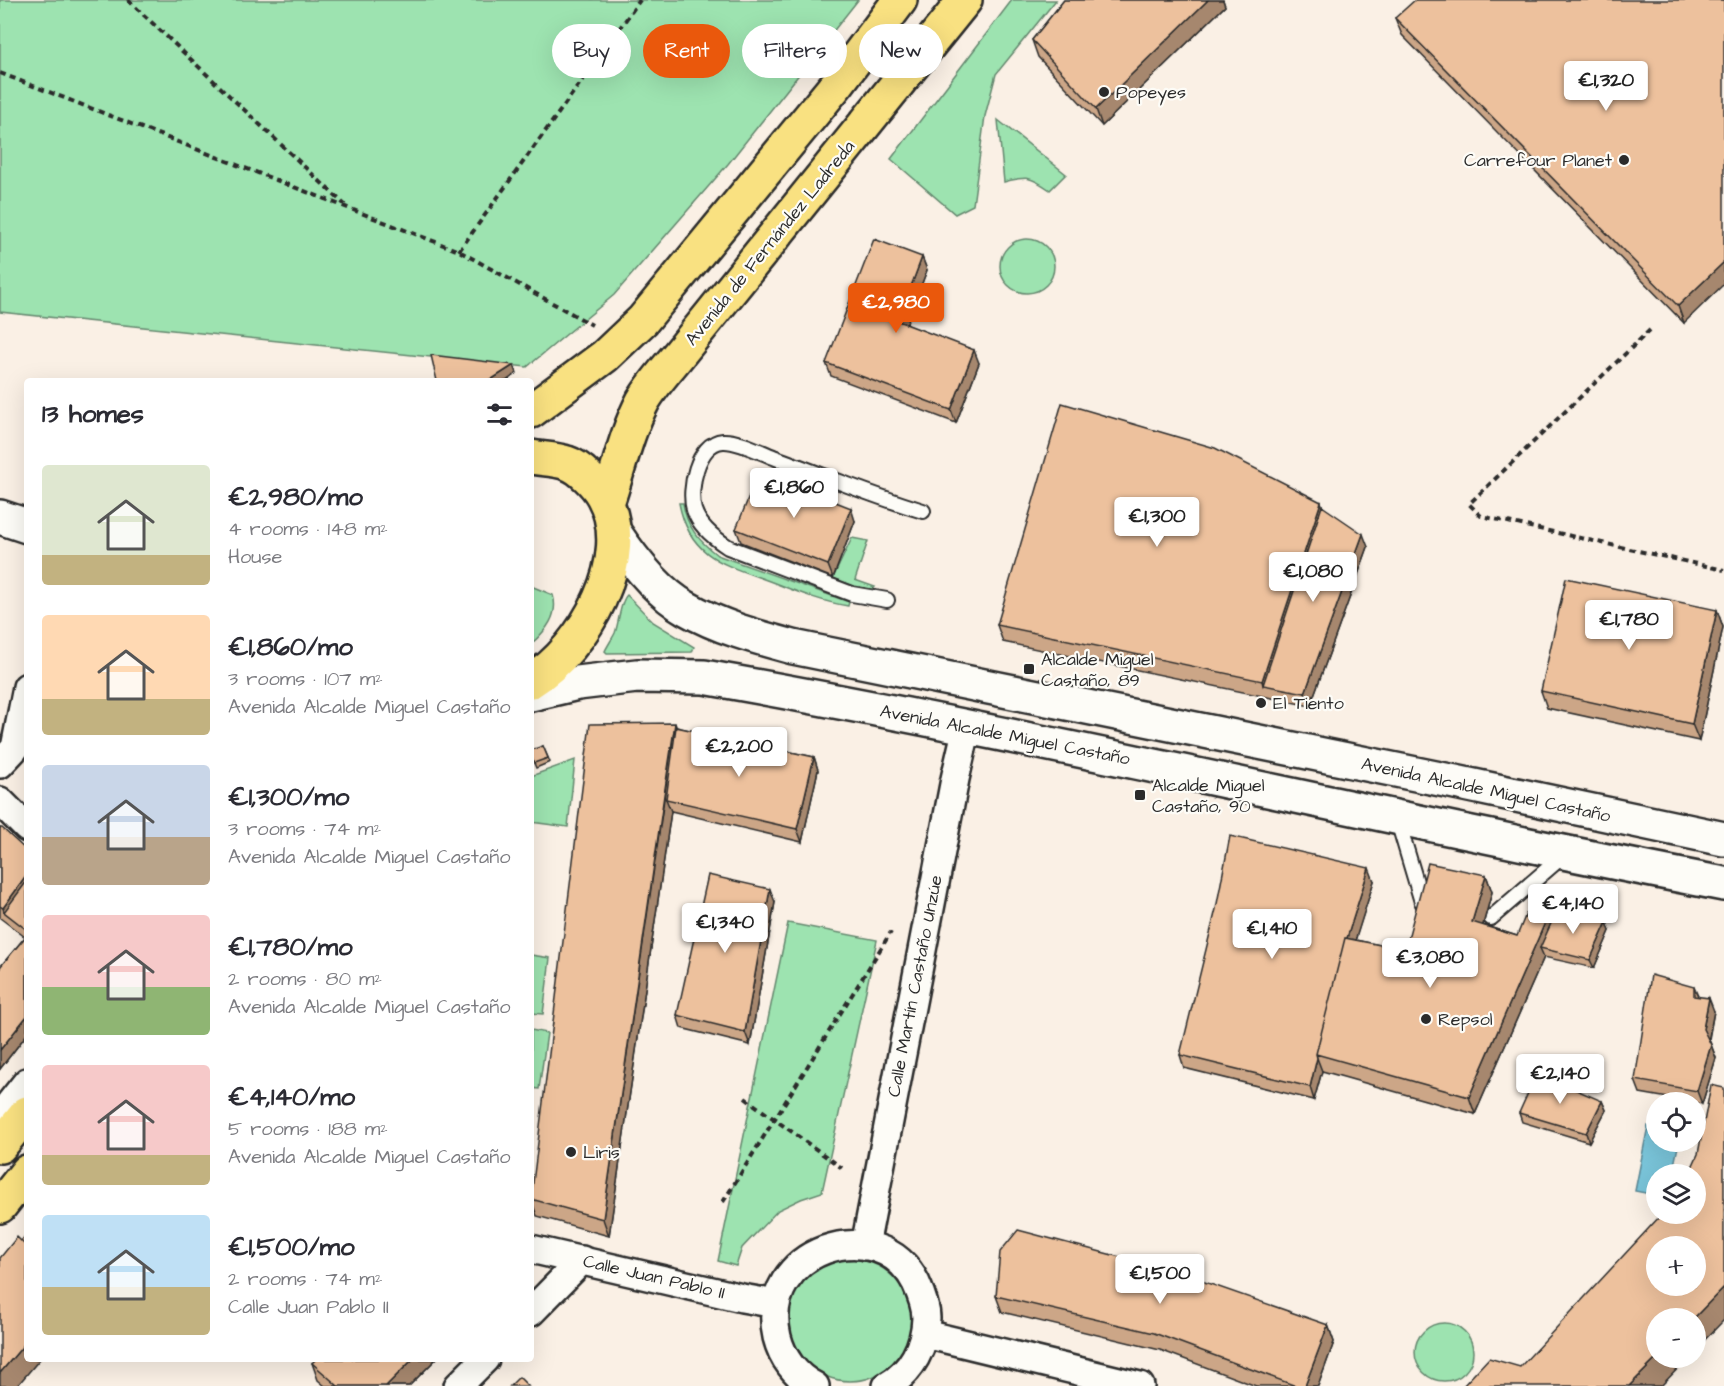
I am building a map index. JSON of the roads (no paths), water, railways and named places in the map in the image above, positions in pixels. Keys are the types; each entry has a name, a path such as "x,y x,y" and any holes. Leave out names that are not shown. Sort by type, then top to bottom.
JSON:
{"highway":[{"path":"534,409 605,356 644,320 837,84 900,0"},
{"name":"Avenida de Fernández Ladreda","path":"534,679 561,657 596,610 612,559 610,517 617,476 625,444 644,400 680,352 964,0"},
{"path":"534,457 569,463 596,484 610,517"},
{"path":"0,1146 24,1117"},
{"path":"0,1206 24,1176"}],"main road":[{"path":"0,495 24,501"},
{"path":"0,517 24,525"},
{"name":"Avenida Alcalde Miguel Castaño","path":"610,517 634,562 653,581 684,608 734,631 793,647 1724,839"},
{"name":"Avenida Alcalde Miguel Castaño","path":"534,693 578,683 637,676 704,677 1127,759 1566,853 1718,880"}],"street":[{"path":"0,764 15,748 24,702"},
{"name":"Calle Martín Castaño Unzúe","path":"865,1246 967,727"},
{"path":"0,801 24,825"},
{"path":"0,1116 24,1086"},
{"path":"814,1386 791,1367 780,1348 775,1326 776,1304 783,1285 794,1269 809,1257 827,1248 845,1244 865,1246 884,1252 901,1263 913,1277 922,1295 926,1315 925,1334 918,1354 906,1372 887,1386"},
{"name":"Calle Juan Pablo II","path":"534,1250 776,1304"},
{"path":"534,1309 582,1260"},
{"path":"925,1334 1140,1386"},
{"path":"458,1386 482,1362"}],"lane":[{"path":"887,600 852,594 728,547 716,540 694,511 692,488 695,471 708,450 724,440 923,511"},
{"path":"1397,818 1422,902"},
{"path":"1491,918 1566,853"}],"water":[{"path":"1646,1136 1646,1152 1677,1152 1674,1164 1646,1164 1646,1193 1635,1191"}],"place":[{"name":"Popeyes","path":"1104,92"},
{"name":"Carrefour Planet","path":"1624,160"},
{"name":"Alcalde Miguel Castaño, 89","path":"1029,669"},
{"name":"El Tiento","path":"1261,703"},
{"name":"Alcalde Miguel Castaño, 90","path":"1140,795"},
{"name":"Repsol","path":"1426,1019"},
{"name":"Liris","path":"571,1152"}]}
